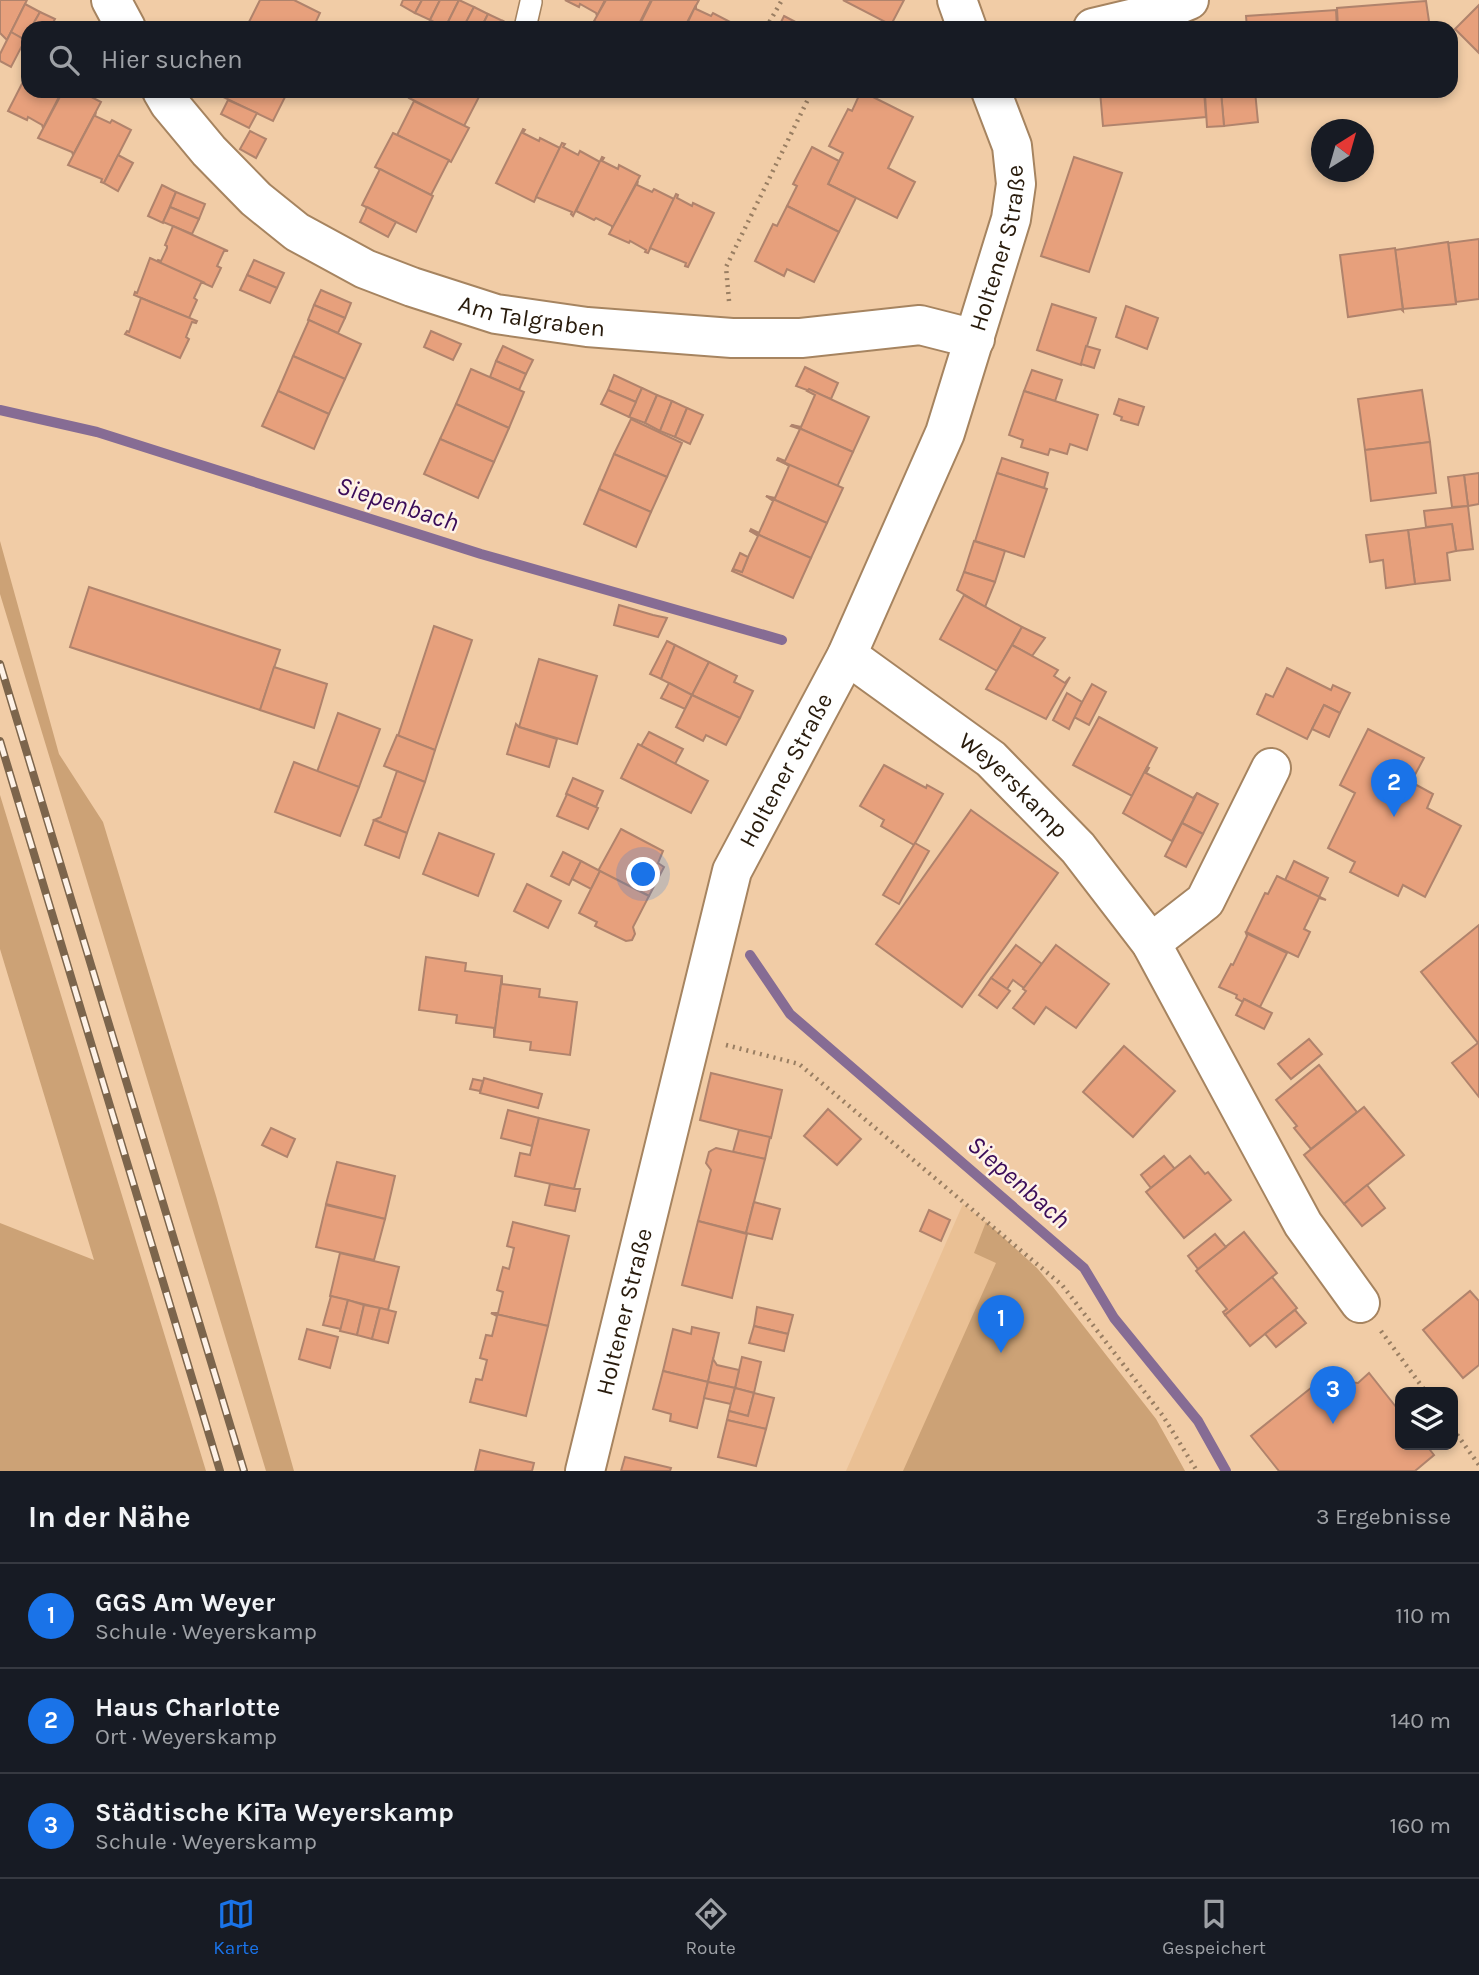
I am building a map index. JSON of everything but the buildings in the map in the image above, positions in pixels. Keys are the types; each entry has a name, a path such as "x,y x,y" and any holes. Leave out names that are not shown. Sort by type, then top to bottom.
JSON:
{"street":[{"path":"111,0 122,21"},
{"path":"957,0 965,21"},
{"path":"1122,21 1160,12 1189,0"},
{"name":"Am Talgraben","path":"166,98 209,151 256,199 297,232 365,269 496,314 587,327 732,338 800,338 920,325 975,339"},
{"name":"Holtener Straße","path":"585,1471 732,871 848,655 944,433 1011,219 1016,184 1012,146 994,98"},
{"name":"Weyerskamp","path":"848,655 991,759 1078,848 1151,943 1303,1224 1360,1303"},
{"path":"1151,943 1205,901 1271,768"}],"lane":[{"path":"526,21 530,2"}],"path":[{"path":"770,21 782,0"},
{"path":"732,338 726,267 809,98"},
{"path":"691,1037 799,1063 1062,1285 1163,1416 1197,1471"},
{"path":"1360,1303 1422,1387"},
{"path":"1458,1436 1479,1465"}],"shaded area":[{"path":"0,541 59,754 103,822 216,1196 294,1471 266,1471 0,594"},
{"path":"0,795 206,1471 0,1471 0,1223 94,1260 0,949"},
{"path":"963,1204 999,1233 1053,1287 1156,1419 1185,1471 846,1471"},
{"path":"986,1222 1037,1268 1053,1287 1156,1419 1185,1471 903,1471 996,1263 974,1253"}],"waterway":[{"name":"Siepenbach","path":"0,410 97,432 481,554 782,640"},
{"name":"Siepenbach","path":"750,955 790,1014 1084,1268 1114,1318 1198,1421 1226,1471"}],"railway":[{"path":"0,664 244,1471"},
{"path":"0,741 220,1471"}],"place":[{"name":"Haus Charlotte","path":"1394,817"},
{"name":"GGS Am Weyer","path":"1001,1353"},
{"name":"Städtische KiTa Weyerskamp","path":"1333,1424"}]}
